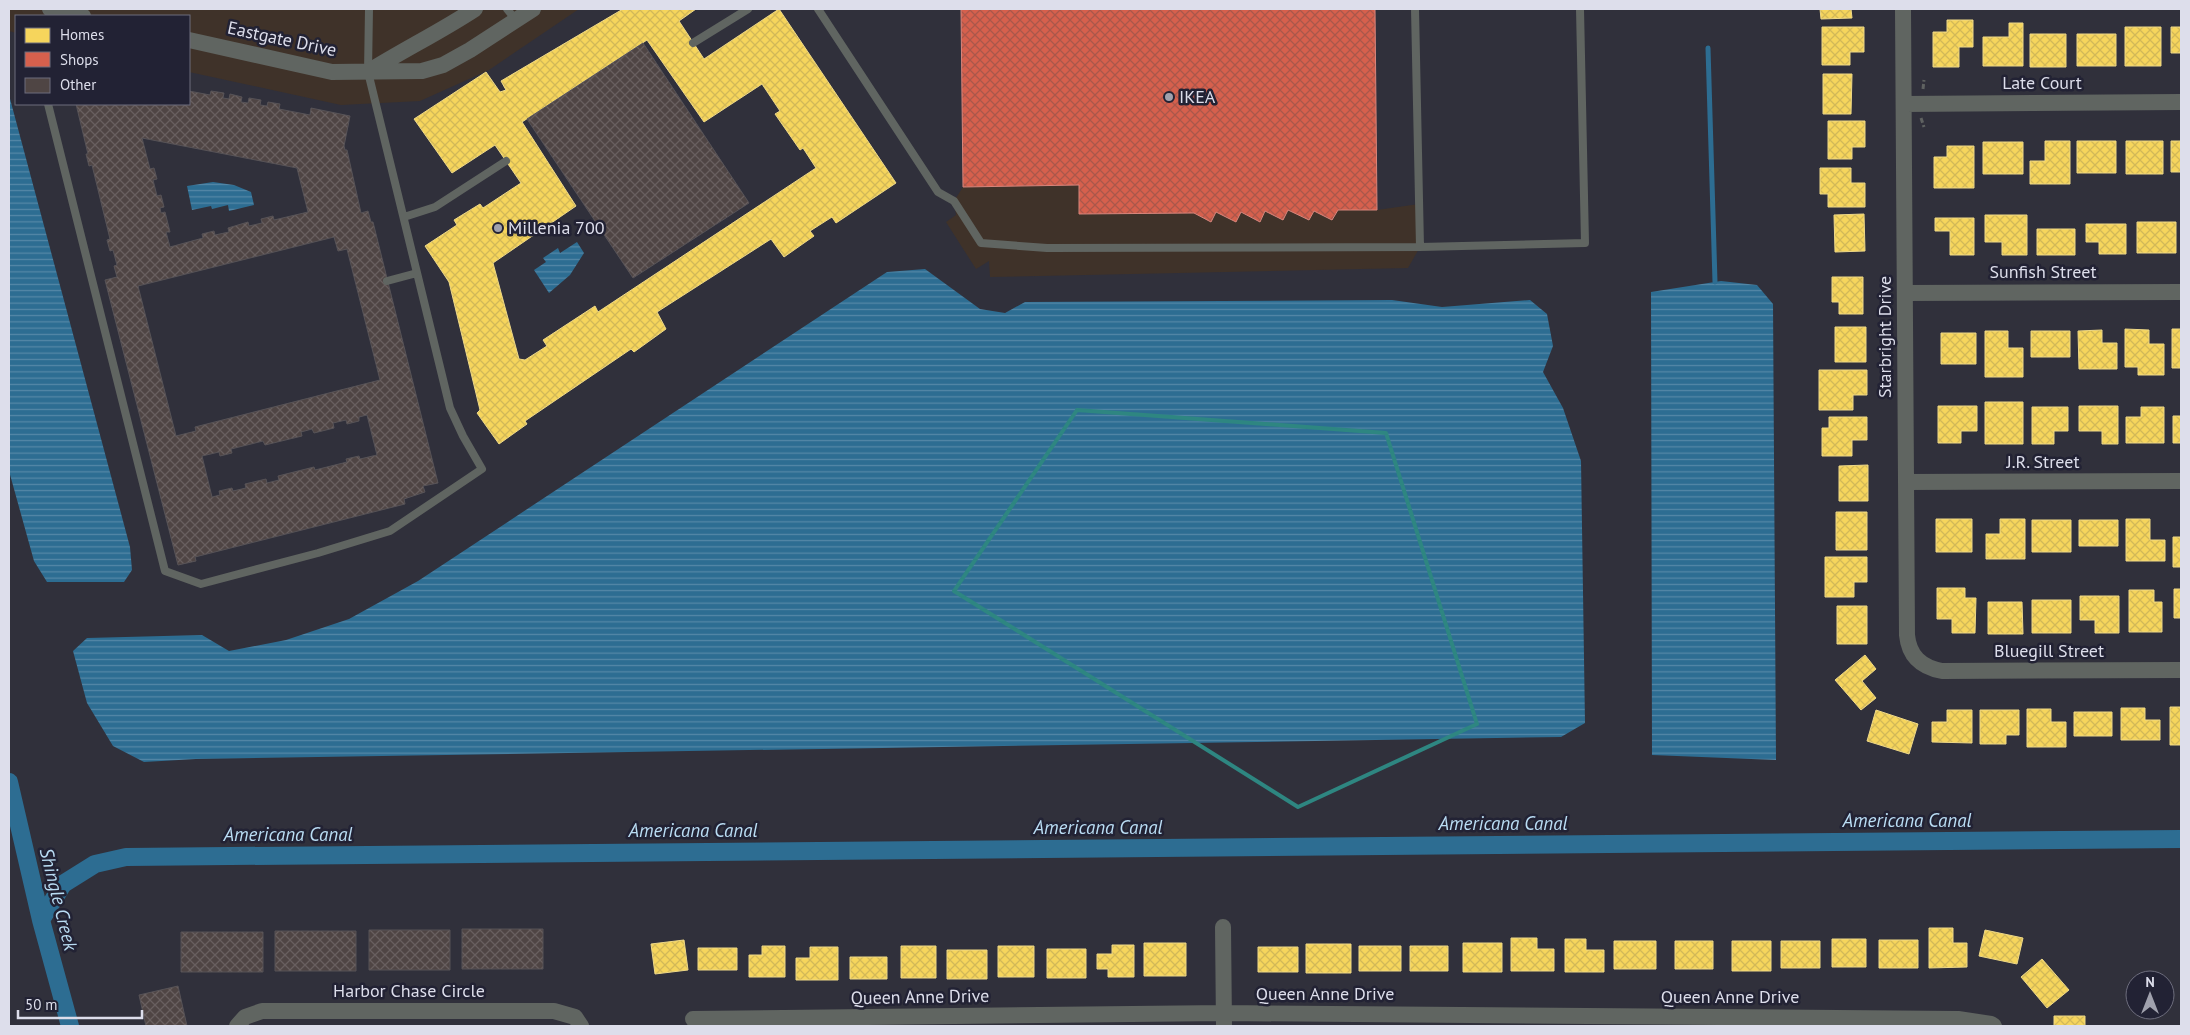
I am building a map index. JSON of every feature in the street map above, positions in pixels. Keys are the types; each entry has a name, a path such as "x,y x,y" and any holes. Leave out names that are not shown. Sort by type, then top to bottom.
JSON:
{"street":[{"path":"50,9 74,15"},
{"path":"368,72 408,47 443,30 475,9"},
{"name":"Eastgate Drive","path":"190,40 332,72 422,71 443,65 470,50 512,14 533,9"},
{"name":"Starbright Drive","path":"1903,9 1907,635 1910,649 1918,662"},
{"name":"Late Court","path":"1904,104 2181,102"},
{"name":"Sunfish Street","path":"1905,293 2181,292"},
{"name":"J.R. Street","path":"1906,482 2181,481"},
{"name":"Bluegill Street","path":"1918,662 1942,671 2181,670"},
{"path":"1223,927 1224,1020"},
{"name":"Harbor Chase Circle","path":"238,1026 245,1017 262,1011 554,1011 575,1017 581,1026"},
{"name":"Queen Anne Drive","path":"693,1019 1958,1019 1994,1026"}],"lane":[{"path":"48,105 123,399 164,571 200,584 318,553 390,531 482,468 463,436 450,408 368,72 369,9"},
{"path":"694,44 748,9"},
{"path":"818,9 938,192 954,200 981,243 1047,248 1420,247 1585,244 1580,9"},
{"path":"1415,9 1420,247"},
{"path":"404,217 435,207 506,161"},
{"path":"387,281 417,273"}],"highlighted area":[{"path":"1077,410 1386,433 1477,724 1298,807 954,591"}],"shaded area":[{"path":"9,9 579,9 489,70 420,101 341,105 190,72 190,15 15,15 15,33 9,31"},
{"path":"1079,185 1080,214 1194,213 1211,222 1216,212 1241,212 1259,222 1265,211 1288,210 1309,220 1314,211 1332,220 1338,210 1377,210 1419,204 1420,247 1408,268 990,277 989,261 976,269 946,222 956,215 954,201 963,187"}],"water":[{"path":"9,95 130,547 132,570 124,582 47,582 34,561 9,471"},
{"path":"213,182 234,185 251,192 254,205 229,211 228,205 212,209 211,206 192,210 187,186"},
{"path":"577,242 584,253 570,275 549,293 534,270 546,262 543,258 558,248 560,253"},
{"path":"925,269 980,309 1005,313 1025,302 1392,300 1442,307 1530,300 1547,314 1553,346 1543,372 1563,408 1581,461 1585,723 1561,737 196,759 144,762 113,746 87,703 73,651 87,638 202,635 229,651 286,640 349,619 418,581 887,272"},
{"path":"1721,281 1757,285 1773,304 1776,760 1652,755 1651,292"}],"building: Homes":[{"name":"Millenia 700","path":"623,9 696,9 679,21 704,59 779,9 896,183 836,223 832,217 810,231 814,236 784,257 771,239 657,312 666,329 634,352 631,349 525,421 527,424 499,444 477,413 480,410 449,282 425,246 457,225 454,220 480,204 483,208 521,183 495,145 452,173 414,119 486,72 500,92 506,90 501,81","holes":["647,40 704,122 762,84 780,111 775,114 800,150 803,148 816,168 598,312 595,306 543,340 547,346 525,360 519,359 493,263 576,206 522,122"]},
{"path":"1820,9 1851,9 1852,18 1821,19"},
{"path":"1947,20 1973,20 1973,47 1959,47 1959,67 1933,67 1933,32 1947,32"},
{"path":"2009,23 2023,23 2023,66 1983,66 1983,37 2009,37"},
{"path":"1822,27 1864,27 1864,52 1850,52 1850,65 1822,65"},
{"path":"2125,27 2161,27 2161,66 2125,66"},
{"path":"2171,27 2181,27 2181,53 2171,53"},
{"path":"2030,34 2066,34 2066,67 2030,67"},
{"path":"2077,34 2116,34 2116,66 2077,66"},
{"path":"1823,74 1852,74 1851,114 1823,114"},
{"path":"1828,121 1865,121 1865,147 1852,147 1852,159 1828,159"},
{"path":"2045,141 2070,141 2070,184 2030,184 2030,161 2045,161"},
{"path":"2077,141 2116,141 2116,173 2077,173"},
{"path":"2126,141 2163,141 2163,174 2126,174"},
{"path":"2171,141 2181,141 2181,172 2171,172"},
{"path":"1983,142 2023,142 2023,174 1983,174"},
{"path":"1947,146 1974,146 1974,188 1934,188 1934,157 1947,157"},
{"path":"1820,168 1851,168 1851,183 1865,183 1865,207 1828,207 1828,194 1820,194"},
{"path":"1864,214 1865,251 1835,252 1834,215"},
{"path":"1985,215 2027,215 2027,255 2002,255 2002,242 1985,242"},
{"path":"1935,218 1974,218 1974,255 1950,255 1950,231 1935,231"},
{"path":"2137,222 2176,222 2176,253 2137,253"},
{"path":"2086,224 2126,224 2126,254 2099,254 2099,242 2086,242"},
{"path":"2037,229 2075,229 2075,255 2037,255"},
{"path":"1832,277 1863,277 1863,314 1839,314 1839,302 1832,302"},
{"path":"1835,327 1866,327 1866,362 1835,362"},
{"path":"2125,329 2149,330 2149,344 2164,344 2164,375 2138,375 2138,367 2125,367"},
{"path":"2172,329 2181,329 2181,368 2172,368"},
{"path":"2102,330 2102,343 2117,343 2117,369 2079,369 2078,331"},
{"path":"1985,331 2008,331 2008,348 2023,348 2023,377 1985,377"},
{"path":"2031,331 2070,331 2070,357 2031,357"},
{"path":"1941,333 1976,333 1976,364 1941,364"},
{"path":"1819,370 1867,370 1867,395 1853,395 1853,410 1819,410"},
{"path":"1985,402 2023,402 2023,444 1985,444"},
{"path":"1938,406 1977,406 1977,431 1961,431 1961,443 1938,443"},
{"path":"2079,406 2118,406 2118,444 2102,444 2102,431 2079,431"},
{"path":"2032,407 2068,407 2068,431 2054,431 2054,444 2032,444"},
{"path":"2141,407 2164,407 2164,443 2126,443 2126,417 2141,417"},
{"path":"2173,416 2181,416 2181,443 2173,443"},
{"path":"1829,417 1867,417 1867,440 1852,440 1852,456 1822,456 1822,428 1829,428"},
{"path":"1868,465 1868,501 1839,501 1839,466"},
{"path":"1836,512 1867,512 1867,550 1836,550"},
{"path":"1936,519 1972,519 1972,552 1936,552"},
{"path":"2000,519 2025,519 2025,559 1986,559 1986,534 2000,534"},
{"path":"2126,519 2150,519 2150,540 2165,540 2165,561 2126,561"},
{"path":"2032,520 2071,520 2071,552 2032,552"},
{"path":"2079,520 2118,520 2118,546 2079,546"},
{"path":"2173,537 2181,537 2181,567 2173,567"},
{"path":"1825,557 1867,557 1867,582 1854,582 1854,597 1825,597"},
{"path":"1937,588 1965,588 1965,598 1976,598 1975,633 1952,633 1952,619 1937,619"},
{"path":"2174,589 2181,589 2181,618 2174,618"},
{"path":"2129,590 2154,590 2154,602 2162,602 2162,632 2129,632"},
{"path":"2080,596 2119,596 2119,633 2095,633 2095,620 2080,620"},
{"path":"2032,600 2071,600 2071,633 2032,633"},
{"path":"1988,602 2022,602 2023,634 1988,634"},
{"path":"1837,606 1867,606 1867,644 1837,644"},
{"path":"1865,655 1876,669 1862,681 1876,698 1861,710 1835,680"},
{"path":"2170,707 2181,707 2181,745 2170,745"},
{"path":"2121,708 2145,708 2145,720 2160,720 2160,740 2121,740"},
{"path":"2027,709 2051,709 2051,722 2066,722 2066,747 2027,747"},
{"path":"1876,710 1918,724 1909,754 1867,741"},
{"path":"1947,710 1972,710 1972,743 1932,742 1932,722 1947,722"},
{"path":"1980,710 2019,710 2019,735 2006,735 2006,744 1980,744"},
{"path":"2074,712 2112,712 2112,736 2074,736"},
{"path":"1929,928 1953,928 1953,943 1967,943 1967,967 1929,968"},
{"path":"1985,930 2023,938 2017,964 1979,956"},
{"path":"1511,938 1537,938 1537,949 1554,949 1554,971 1511,971"},
{"path":"1565,939 1586,939 1586,950 1604,950 1604,972 1565,972"},
{"path":"1832,939 1866,939 1866,967 1832,967"},
{"path":"684,940 688,970 655,974 651,944"},
{"path":"1879,940 1918,940 1918,968 1879,968"},
{"path":"1614,941 1656,941 1656,969 1614,969"},
{"path":"1675,941 1713,941 1713,969 1675,969"},
{"path":"1732,941 1771,941 1771,971 1732,971"},
{"path":"1781,941 1820,941 1820,968 1781,968"},
{"path":"1144,943 1186,943 1186,976 1144,976"},
{"path":"1463,943 1502,943 1502,972 1463,972"},
{"path":"1306,944 1351,944 1351,973 1306,973"},
{"path":"1112,945 1134,945 1134,977 1108,977 1108,969 1097,969 1097,954 1112,954"},
{"path":"762,946 785,946 785,977 749,977 749,955 762,955"},
{"path":"901,946 936,946 936,978 901,978"},
{"path":"998,946 1034,946 1034,977 998,977"},
{"path":"1359,946 1401,946 1401,971 1359,971"},
{"path":"1410,946 1448,946 1448,971 1410,971"},
{"path":"810,947 838,947 838,980 796,980 796,958 810,958"},
{"path":"1258,947 1298,947 1298,972 1258,972"},
{"path":"698,948 737,948 737,970 698,970"},
{"path":"1047,949 1086,949 1086,978 1047,978"},
{"path":"947,950 987,950 987,979 947,979"},
{"path":"850,957 887,957 887,979 850,979"},
{"path":"2042,959 2069,990 2047,1008 2021,977"},
{"path":"2054,1016 2085,1016 2085,1026 2054,1026"}],"building: Shops":[{"name":"IKEA","path":"961,9 1375,9 1377,210 1338,210 1332,220 1314,211 1309,220 1288,210 1283,220 1265,211 1260,222 1241,212 1236,222 1216,212 1211,222 1194,213 1079,214 1079,185 963,187"}],"building: Other":[{"path":"643,43 749,203 633,278 527,119"},
{"path":"190,91 210,95 211,91 224,93 223,98 229,99 230,94 242,97 241,102 248,103 249,98 261,100 260,105 267,106 268,102 280,104 279,109 310,115 311,108 350,116 344,146 345,150 347,150 361,213 368,211 371,222 373,222 438,483 423,486 425,492 404,499 405,504 195,557 196,561 178,565 105,280 117,277 114,266 117,265 113,250 110,251 107,240 110,239 92,165 89,166 86,154 88,154 76,105 190,105","holes":["142,138 297,168 308,212 274,220 273,216 261,219 262,223 249,226 248,222 228,228 229,232 215,235 214,231 202,234 203,238 170,247 166,232 170,232 165,212 161,213 160,208 164,207 161,195 157,196 153,180 157,179 154,168 150,169","334,237 338,251 347,249 380,380 195,427 196,431 176,436 138,286","367,415 377,455 360,459 359,456 346,459 347,462 315,470 314,467 278,476 279,480 267,483 266,479 245,484 246,488 233,491 232,488 219,491 220,495 212,497 202,456 219,452 220,456 232,453 231,449 263,441 265,445 302,436 301,432 312,429 314,433 334,428 333,423 346,420 347,424 359,421 359,417"]},
{"path":"462,929 543,929 543,969 462,969"},
{"path":"369,930 450,930 450,970 369,970"},
{"path":"275,931 356,931 356,971 275,971"},
{"path":"181,932 263,932 263,972 181,972"},
{"path":"178,986 187,1026 146,1026 139,995"}],"waterway":[{"path":"1708,48 1715,282"},
{"name":"Shingle Creek","path":"9,782 41,920 70,1026"},
{"name":"Americana Canal","path":"41,920 63,884 95,864 126,857 2181,839"}],"place":[{"name":"IKEA","path":"1169,97"},
{"name":"Millenia 700","path":"498,228"}]}
